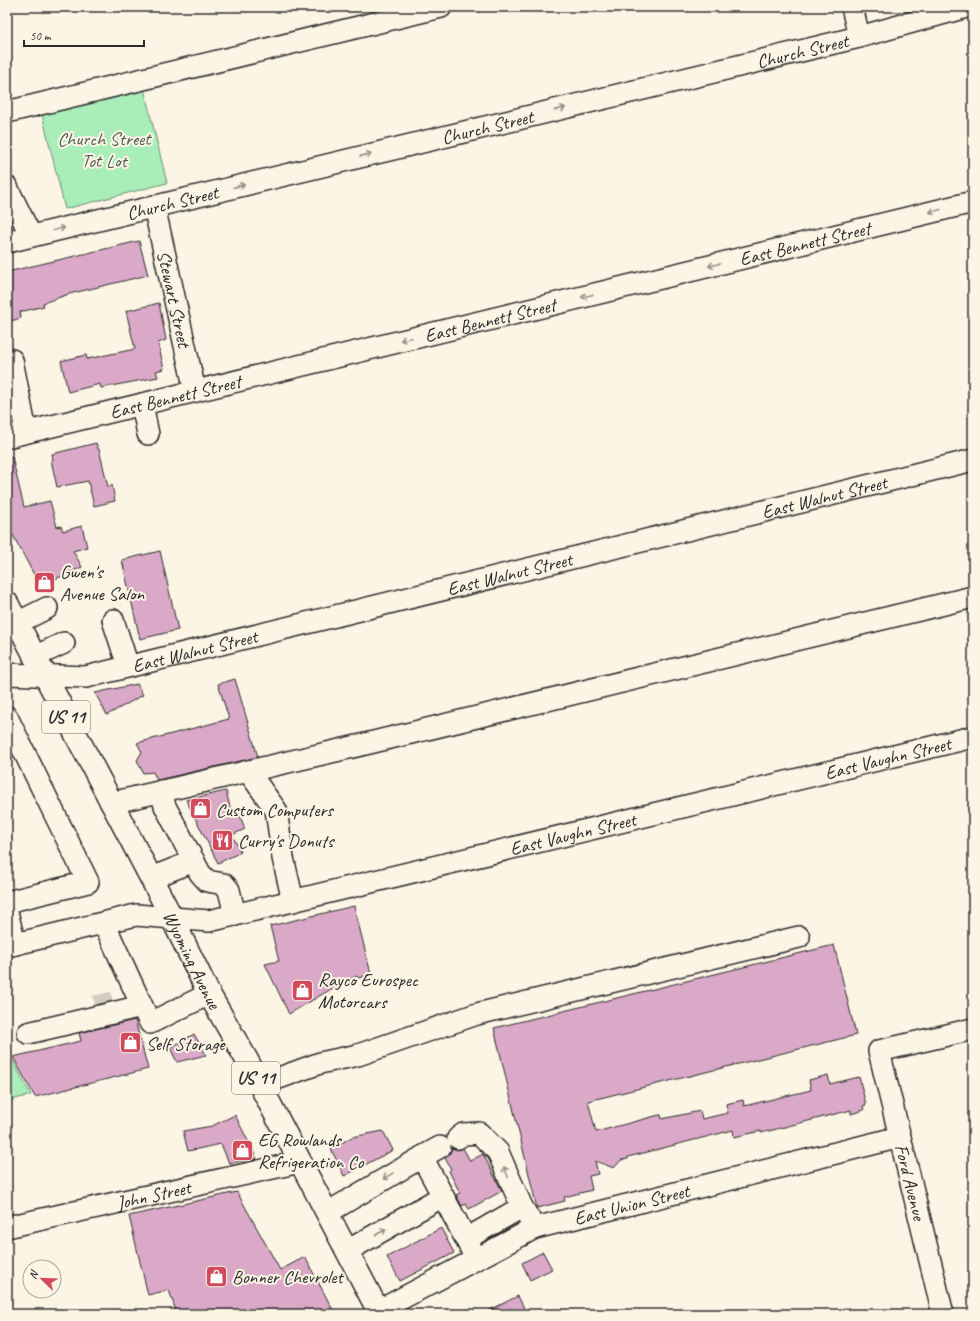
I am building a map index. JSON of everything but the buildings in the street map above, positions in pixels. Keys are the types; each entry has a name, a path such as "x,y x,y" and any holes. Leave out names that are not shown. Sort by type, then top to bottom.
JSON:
{"main road":[{"name":"Wyoming Avenue","path":"7,603 172,918 209,994 260,1085 347,1251 377,1313"}],"street":[{"path":"7,112 441,7"},
{"path":"852,7 859,37"},
{"name":"Church Street","path":"7,242 859,37 967,7"},
{"path":"7,187 31,236"},
{"name":"East Bennett Street","path":"16,434 973,202"},
{"name":"Stewart Street","path":"154,206 195,391"},
{"path":"7,360 12,360 16,434"},
{"path":"142,404 148,434"},
{"name":"East Walnut Street","path":"7,674 81,678 973,460"},
{"path":"111,802 248,771 973,597"},
{"path":"17,623 47,608"},
{"path":"113,620 128,666"},
{"path":"34,657 64,643"},
{"path":"7,717 88,882 7,902"},
{"name":"East Vaughn Street","path":"11,945 136,915 208,921 973,737"},
{"path":"248,771 276,810 283,858 293,901"},
{"path":"161,791 165,806 200,873 207,881 224,884 229,890 235,915"},
{"path":"151,878 194,861"},
{"path":"7,912 11,945"},
{"path":"104,923 150,1023 209,994"},
{"path":"260,1085 320,1063 358,1054 477,1014 799,937"},
{"path":"78,1020 85,1008 104,1004 140,1001"},
{"path":"28,1033 78,1020 140,1001"},
{"name":"Ford Avenue","path":"940,1313 879,1051 973,1028"},
{"path":"327,1213 463,1134 479,1134 498,1152 522,1207 535,1228"},
{"name":"East Union Street","path":"377,1313 476,1258 535,1228 900,1137"},
{"path":"440,1147 443,1196 476,1258"},
{"name":"John Street","path":"7,1227 300,1162"},
{"path":"347,1251 443,1196"},
{"path":"466,1239 522,1207"}],"green space":[{"name":"Church Street Tot Lot","path":"144,89 167,183 65,209 42,114"},
{"path":"7,1049 31,1095 7,1101"}],"tunnel":[{"path":"95,1006 113,1002"}],"place":[{"name":"Gwen's Avenue Salon","path":"44,582"},
{"name":"Custom Computers","path":"201,809"},
{"name":"Curry's Donuts","path":"222,840"},
{"name":"Rayco Eurospec Motorcars","path":"302,990"},
{"name":"Self Storage","path":"130,1043"},
{"name":"EG Rowlands Refrigeration Co","path":"243,1150"},
{"name":"Bonner Chevrolet","path":"216,1276"}]}
